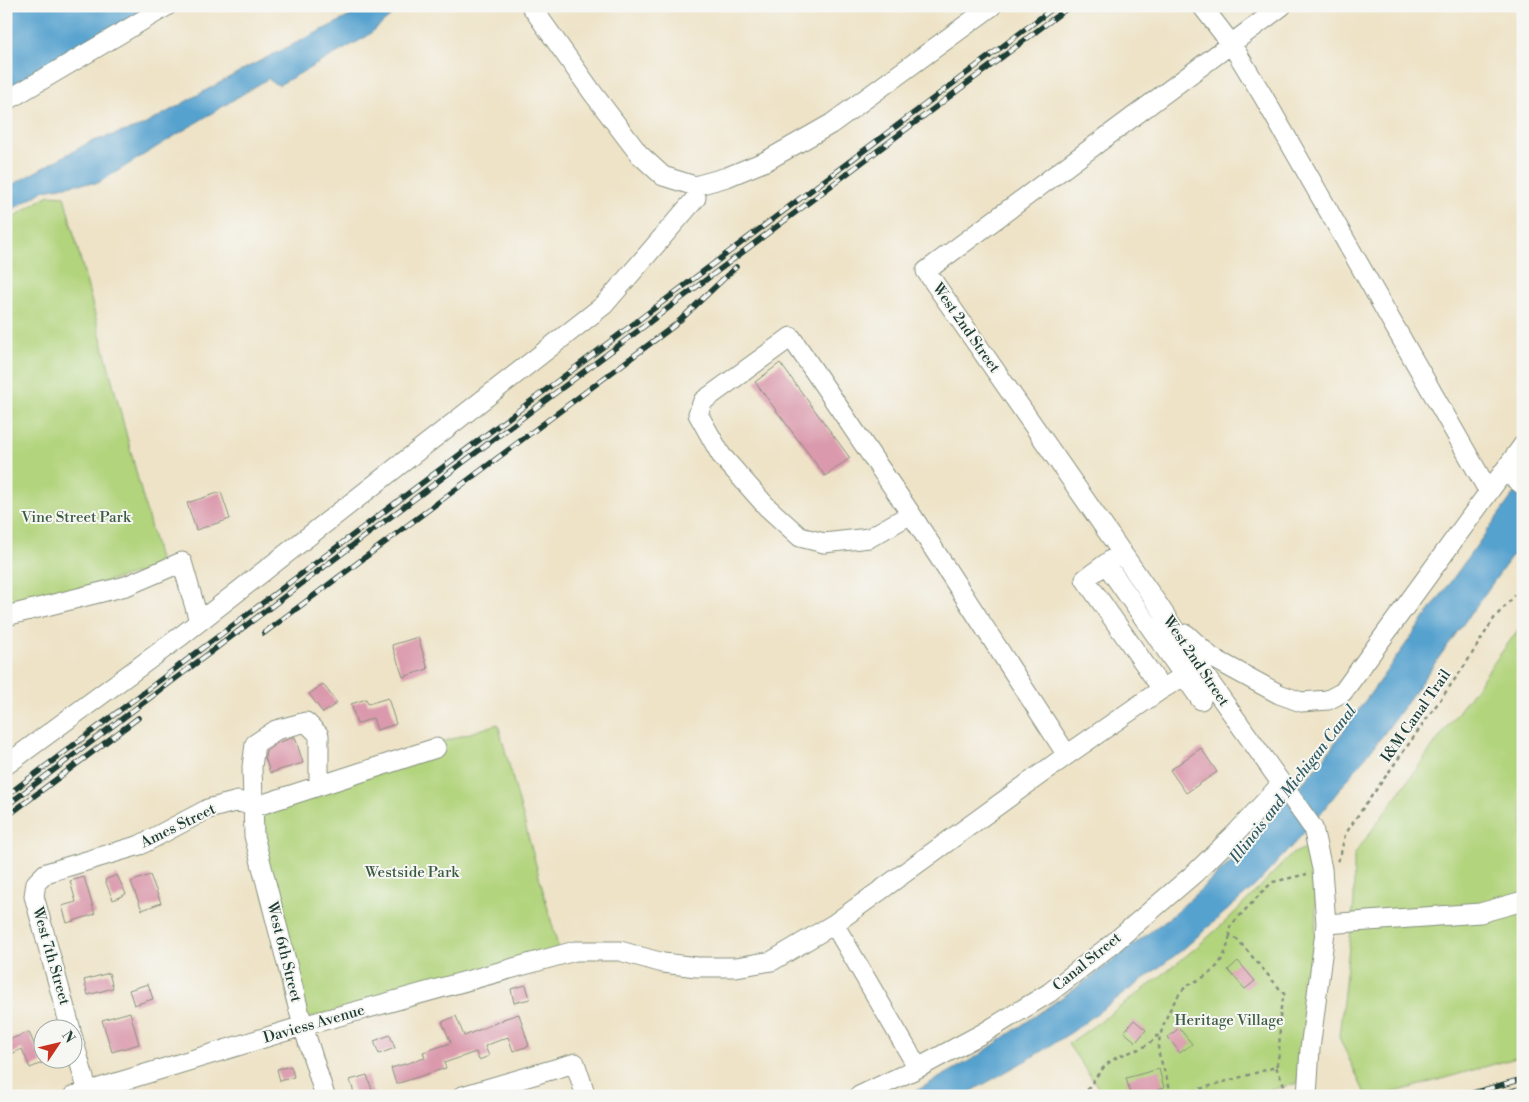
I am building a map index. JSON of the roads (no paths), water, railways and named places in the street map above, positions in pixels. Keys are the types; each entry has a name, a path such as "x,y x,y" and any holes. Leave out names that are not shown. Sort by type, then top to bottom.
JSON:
{"street":[{"path":"6,101 167,6"},
{"path":"531,6 639,154 663,176 695,186 727,177 766,161 831,124 992,6"},
{"path":"1202,6 1232,45 1263,96 1489,492"},
{"path":"1232,45 1282,6"},
{"name":"West 2nd Street","path":"1232,45 926,271 1159,606 1192,672 1282,783 1313,828 1322,869 1326,924 1310,1049 1307,1096"},
{"path":"6,765 173,642 604,305 696,198 695,186"},
{"path":"911,514 869,538 824,543 800,537 767,507 721,456 698,414 703,401 791,336 911,514 1067,755"},
{"path":"1159,606 1211,657 1279,694 1302,702 1328,700 1343,692 1523,445"},
{"path":"1504,471 1523,485"},
{"path":"1122,552 1085,579 1162,689"},
{"path":"6,616 126,586 182,562 199,621"},
{"path":"1106,564 1192,672 1201,700"},
{"name":"Daviess Avenue","path":"84,1094 303,1026 575,951 620,951 663,963 696,967 736,967 772,961 834,924 1067,755 1162,689 1192,672"},
{"name":"West 6th Street","path":"319,786 319,735 306,722 276,730 255,744 252,767 254,836 303,1026 325,1096"},
{"name":"Ames Street","path":"36,883 46,873 140,845 208,809 238,800 254,807 436,748"},
{"name":"Canal Street","path":"859,1096 918,1068 985,1032 1049,993 1112,944 1196,872 1237,832 1282,783"},
{"name":"West 7th Street","path":"36,883 34,896 68,1020"},
{"path":"1326,924 1480,913 1523,901"},
{"path":"834,924 918,1068"},
{"path":"462,1096 575,1063 586,1096"},
{"path":"79,1070 84,1094"}],"water":[{"path":"6,6 151,6 6,91"},
{"path":"370,6 403,6 366,37 279,85 271,82 269,78 98,183 76,184 45,190 6,213 6,188 90,142 142,126 246,68"},
{"name":"Illinois and Michigan Canal","path":"1523,481 1523,541 1383,735 1312,824 1257,884 1181,951 1072,1032 1032,1057 963,1096 907,1096 976,1057 1094,975 1175,913 1248,846 1324,758"}],"railway":[{"path":"6,796 1056,6"},
{"path":"6,806 1070,6"},
{"path":"264,633 675,325 736,267"},
{"path":"6,817 138,718"},
{"path":"1462,1096 1523,1079"},
{"path":"1494,1096 1523,1088"}],"park label":[{"name":"Vine Street Park","path":"76,517"},
{"name":"Westside Park","path":"412,872"},
{"name":"Heritage Village","path":"1229,1020"}]}
